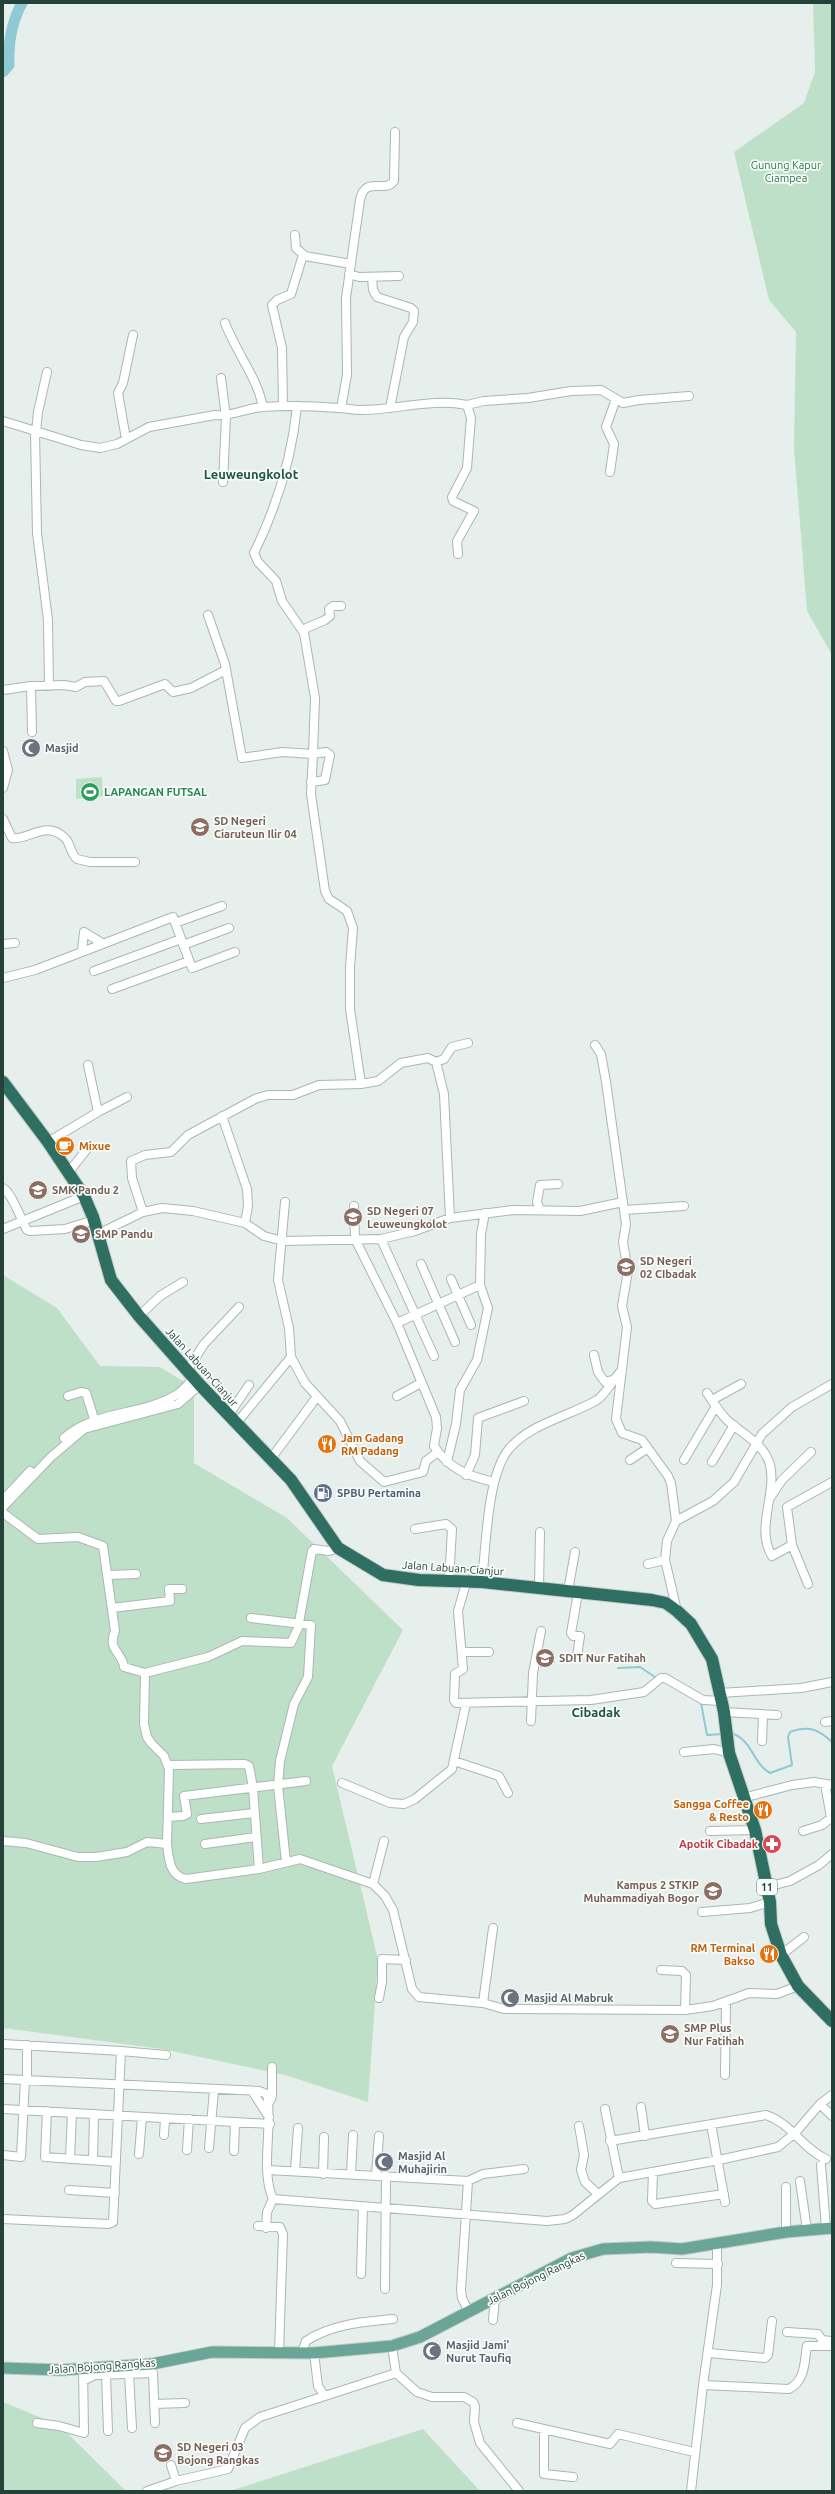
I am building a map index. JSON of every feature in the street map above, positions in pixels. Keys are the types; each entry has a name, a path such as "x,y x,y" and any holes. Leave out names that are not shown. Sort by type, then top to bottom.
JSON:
{"highway":[{"name":"Jalan Labuan-Cianjur","path":"3,1082 48,1142 84,1196 94,1220 111,1280 139,1316 193,1378 305,1498 338,1548 383,1575 419,1580 466,1583 482,1582 652,1600 666,1603 678,1611 691,1624 712,1659 722,1702 729,1753 755,1830 770,1902 772,1924 781,1955 798,1986 832,2021"}],"main road":[{"name":"Jalan Bojong Rangkas","path":"3,2368 37,2370 83,2368 152,2364 212,2352 314,2353 392,2346 420,2337 572,2258 594,2250 637,2247 682,2249 786,2232 829,2228"}],"street":[{"path":"341,408 347,381 345,305 362,192 367,187 389,185 394,180 395,132"},
{"path":"295,235 296,248 303,254 351,264"},
{"path":"283,406 282,348 272,305 276,300 291,294 303,254"},
{"path":"349,274 372,278 399,276"},
{"path":"372,278 373,290 377,297 411,308 414,311 413,322 404,337 390,408"},
{"path":"225,323 236,349 256,385 263,407"},
{"path":"126,439 118,393 125,375 133,335"},
{"path":"47,372 38,412 36,432 37,533 48,620 49,686"},
{"path":"221,378 226,416 223,482"},
{"path":"3,421 81,445 100,448 126,439 140,430 159,425 215,415 226,416 244,410 263,407 298,406 361,410 425,404 456,403 467,405 484,401 528,398 571,391 601,390 623,403 639,400 689,396"},
{"path":"610,472 614,444 606,427 616,399"},
{"path":"458,554 457,541 474,511 453,500 452,497 467,468 471,418 467,405"},
{"path":"298,406 294,436 286,470 272,512 254,553 258,562 276,581 282,601 302,630 310,653 315,698 314,754 310,794 319,839 325,892 329,899 347,911 353,928 350,967 350,1009 361,1084"},
{"path":"302,630 326,620 330,616 329,609 334,606 341,606"},
{"path":"208,615 216,632 226,670 242,758 278,752 314,754 326,752 330,755 325,780 311,782"},
{"path":"3,690 30,686 64,684 76,687 85,682 104,681 116,701 119,701 165,684 173,692 191,688 226,670"},
{"path":"30,686 32,732"},
{"path":"3,751 8,766 3,788"},
{"path":"3,819 12,838 17,839 41,831 54,832 66,839 77,859 90,862 135,862"},
{"path":"175,923 222,906"},
{"path":"3,978 36,970 102,943 173,917 192,968 235,952"},
{"path":"94,971 229,928"},
{"path":"82,951 84,932 102,943"},
{"path":"3,944 15,943"},
{"path":"112,989 189,960"},
{"path":"143,1212 132,1178 131,1161 145,1155 171,1152 188,1135 255,1099 268,1095 294,1095 319,1085 361,1084 378,1081 402,1063 428,1058 436,1062 444,1059 452,1047 468,1043"},
{"path":"595,1045 601,1054 606,1082 626,1224 623,1242 628,1271 622,1306 627,1327 616,1413 618,1424 622,1432 642,1440 671,1483 676,1521 667,1540 665,1560 678,1611"},
{"path":"436,1062 444,1094 450,1218"},
{"path":"88,1065 98,1112"},
{"path":"48,1142 98,1112 127,1098"},
{"path":"222,1116 247,1189 248,1206 245,1223"},
{"path":"68,1173 88,1149"},
{"path":"540,1210 537,1202 540,1185 558,1184"},
{"path":"3,1188 9,1193 27,1230 65,1229 94,1220"},
{"path":"3,1229 21,1220 84,1196"},
{"path":"285,1202 283,1241 278,1280 289,1328 291,1357 305,1383 316,1398 340,1422 360,1461 384,1482 423,1472 426,1461 438,1452"},
{"path":"98,1234 143,1212 162,1208 193,1211 245,1223 264,1236 283,1241 382,1239 415,1231 450,1218 485,1213 540,1210 580,1211 623,1202"},
{"path":"354,1206 355,1239 397,1324 436,1416 437,1428 433,1440 438,1452 447,1462 466,1475 494,1482"},
{"path":"625,1210 684,1206"},
{"path":"447,1462 456,1424 460,1390 477,1360 488,1308 480,1285 481,1234 485,1213"},
{"path":"382,1239 434,1356"},
{"path":"421,1264 455,1342"},
{"path":"451,1279 471,1326"},
{"path":"139,1316 160,1296 183,1282"},
{"path":"397,1324 480,1285"},
{"path":"3,1500 66,1437 83,1425 96,1423 162,1402 177,1395 193,1378 204,1344 239,1307"},
{"path":"594,1355 600,1376 605,1382 612,1380"},
{"path":"231,1420 291,1357"},
{"path":"482,1582 494,1482 504,1455 516,1442 548,1421 598,1399 612,1380 622,1370"},
{"path":"397,1396 422,1383"},
{"path":"684,1460 714,1403 741,1384"},
{"path":"676,1521 713,1501 734,1482 755,1442 762,1434 792,1407 832,1384"},
{"path":"231,1420 249,1385"},
{"path":"68,1396 81,1392 86,1393 96,1423"},
{"path":"707,1393 734,1425 765,1452 770,1465 772,1479 766,1534 769,1552 772,1556 792,1545"},
{"path":"270,1460 316,1398"},
{"path":"466,1475 475,1455 478,1418 524,1401"},
{"path":"3,1507 65,1444 84,1429 96,1423"},
{"path":"712,1462 734,1425"},
{"path":"630,1460 648,1448"},
{"path":"769,1500 782,1480 812,1452"},
{"path":"770,1465 782,1480"},
{"path":"808,1584 792,1545 787,1507 832,1482"},
{"path":"3,1513 38,1539 78,1537 100,1544 105,1550 115,1630 112,1644 115,1652 121,1657 124,1667 145,1673 208,1657 242,1641 291,1643 296,1636 299,1623 312,1551 314,1549 329,1551 338,1548"},
{"path":"415,1529 446,1524 452,1530 449,1582"},
{"path":"539,1588 540,1532"},
{"path":"575,1552 571,1633 573,1636 580,1636 577,1657"},
{"path":"648,1564 665,1560"},
{"path":"108,1575 136,1574"},
{"path":"466,1583 458,1611 464,1669 455,1674 454,1700 456,1703 533,1703 591,1700 644,1692 659,1680 671,1680 703,1700 722,1702 763,1716 777,1716"},
{"path":"112,1608 170,1601 169,1589 182,1589"},
{"path":"251,1618 299,1623 311,1626 309,1669 304,1688 294,1704 282,1751 278,1786 286,1862"},
{"path":"531,1721 533,1703 533,1673 540,1631"},
{"path":"462,1652 489,1652"},
{"path":"145,1673 144,1724 150,1744 164,1756 169,1765 167,1844 171,1868 179,1878 193,1879 259,1869 286,1862 306,1860 326,1870 352,1876 373,1884 389,1902 406,1960 412,1989 416,1996 483,2003 504,2008 685,2010 705,2008 749,1993 777,1994 798,1986"},
{"path":"722,1702 832,1682"},
{"path":"342,1783 390,1803 404,1804 415,1799 452,1768 466,1704"},
{"path":"762,1741 763,1716"},
{"path":"684,1752 714,1749 729,1753"},
{"path":"454,1761 499,1776 508,1793"},
{"path":"169,1765 247,1764 250,1769 253,1788 259,1869"},
{"path":"168,1817 183,1816 187,1814 184,1796 278,1786 306,1781"},
{"path":"743,1798 792,1785 814,1782 829,1785 830,1818 822,1825 803,1831"},
{"path":"201,1819 254,1813"},
{"path":"710,1831 755,1830"},
{"path":"205,1844 256,1837"},
{"path":"3,1841 26,1844 78,1857 96,1857 127,1852 146,1842 167,1844"},
{"path":"373,1884 384,1841"},
{"path":"767,1887 790,1881 816,1867 832,1854"},
{"path":"702,1912 750,1908 770,1902"},
{"path":"483,2003 493,1928"},
{"path":"781,1955 804,1937"},
{"path":"379,1998 382,1982 382,1958 406,1960"},
{"path":"661,1970 682,1971 686,1975 685,2010"},
{"path":"725,2075 726,2002"},
{"path":"3,2044 166,2055"},
{"path":"3,2155 21,2157 27,2045"},
{"path":"3,2219 111,2224 115,2193 121,2051"},
{"path":"269,2103 272,2096 272,2067"},
{"path":"3,2079 252,2091 267,2094 270,2121 267,2187 273,2199"},
{"path":"273,2199 386,2210 556,2221 573,2215 619,2178 719,2160 778,2147 795,2133 820,2104 831,2097 829,2090 832,2087"},
{"path":"209,2148 214,2090"},
{"path":"252,2091 270,2121"},
{"path":"820,2104 832,2116"},
{"path":"641,2106 645,2136"},
{"path":"3,2109 165,2119 235,2122 270,2121"},
{"path":"605,2109 610,2141 619,2178"},
{"path":"47,2111 45,2157 116,2162"},
{"path":"70,2159 72,2113"},
{"path":"93,2160 94,2114"},
{"path":"610,2141 766,2115 795,2133 819,2156 823,2162 829,2228"},
{"path":"139,2154 142,2117"},
{"path":"164,2135 165,2119"},
{"path":"186,2150 189,2119"},
{"path":"234,2151 235,2122"},
{"path":"653,2172 652,2201 655,2204 725,2198 711,2124"},
{"path":"579,2126 584,2155 581,2170 586,2182 598,2194"},
{"path":"295,2171 298,2128"},
{"path":"351,2174 353,2135"},
{"path":"376,2174 379,2136"},
{"path":"323,2174 324,2137"},
{"path":"268,2170 323,2174 376,2174 386,2176 468,2181 483,2174 524,2169"},
{"path":"385,2289 386,2176"},
{"path":"800,2180 807,2230"},
{"path":"468,2181 464,2214 461,2290 462,2298 469,2312"},
{"path":"786,2187 786,2232"},
{"path":"68,2190 115,2193"},
{"path":"273,2199 262,2227 280,2227 283,2234 278,2352"},
{"path":"361,2274 362,2207"},
{"path":"691,2491 694,2452 709,2353 718,2264 717,2243"},
{"path":"676,2263 718,2264"},
{"path":"493,2320 495,2298"},
{"path":"302,2352 306,2341 331,2329 350,2324 393,2319"},
{"path":"709,2353 766,2358 768,2355 772,2321"},
{"path":"787,2332 818,2334 822,2340 832,2341"},
{"path":"392,2346 396,2373 423,2395 464,2397 473,2402 475,2406 474,2422 480,2443 519,2491"},
{"path":"703,2385 789,2389 799,2381 804,2369 807,2346 832,2346"},
{"path":"314,2353 318,2386 324,2395"},
{"path":"37,2423 60,2426 84,2433 83,2368"},
{"path":"83,2381 95,2375 153,2373 155,2423"},
{"path":"147,2491 176,2481 230,2468 243,2432 248,2424 260,2417 324,2395 396,2373"},
{"path":"130,2374 132,2428"},
{"path":"106,2375 108,2431"},
{"path":"154,2404 185,2403"},
{"path":"517,2423 610,2444 618,2434 694,2452"},
{"path":"544,2429 544,2474 573,2477"},
{"path":"171,2465 176,2481"}],"green space":[{"name":"Gunung Kapur Ciampea","path":"813,3 832,3 832,655 807,611 794,448 796,332 769,300 734,152 804,103 815,72"},
{"name":"LAPANGAN FUTSAL","path":"102,777 103,796 76,799 76,779"},
{"path":"3,1275 57,1308 100,1366 160,1367 194,1388 194,1463 287,1518 403,1630 332,1766 378,1960 368,2102 285,2075 162,2049 3,2028"},
{"path":"3,2402 59,2425 126,2491 3,2491"},
{"path":"423,2429 480,2491 230,2491"}],"waterway":[{"path":"3,72 9,65 11,33 15,18 22,3"},
{"path":"618,1668 640,1667 658,1679"},
{"path":"701,1703 707,1735 723,1734"},
{"path":"731,1733 744,1741 764,1769 770,1773 792,1765 788,1737 790,1732 802,1729 817,1731 832,1742"}],"place":[{"name":"Masjid","path":"31,748"},
{"name":"LAPANGAN FUTSAL","path":"90,792"},
{"name":"SD Negeri Ciaruteun Ilir 04","path":"200,827"},
{"name":"Mixue","path":"65,1146"},
{"name":"SMK Pandu 2","path":"38,1190"},
{"name":"SD Negeri 07 Leuweungkolot","path":"353,1217"},
{"name":"SMP Pandu","path":"81,1234"},
{"name":"SD Negeri 02 CIbadak","path":"626,1267"},
{"name":"Jam Gadang RM Padang","path":"327,1444"},
{"name":"SPBU Pertamina","path":"323,1493"},
{"name":"SDIT Nur Fatihah","path":"545,1658"},
{"name":"Sangga Coffee & Resto","path":"763,1810"},
{"name":"Apotik Cibadak","path":"772,1844"},
{"name":"Kampus 2 STKIP Muhammadiyah Bogor","path":"713,1891"},
{"name":"RM Terminal Bakso","path":"769,1954"},
{"name":"Masjid Al Mabruk","path":"510,1998"},
{"name":"SMP Plus Nur Fatihah","path":"670,2034"},
{"name":"Masjid Al Muhajirin","path":"384,2162"},
{"name":"Masjid Jami' Nurut Taufiq","path":"432,2351"},
{"name":"SD Negeri 03 Bojong Rangkas","path":"163,2453"}],"district":[{"name":"Leuweungkolot","path":"251,474"},
{"name":"Cibadak","path":"596,1712"}]}
